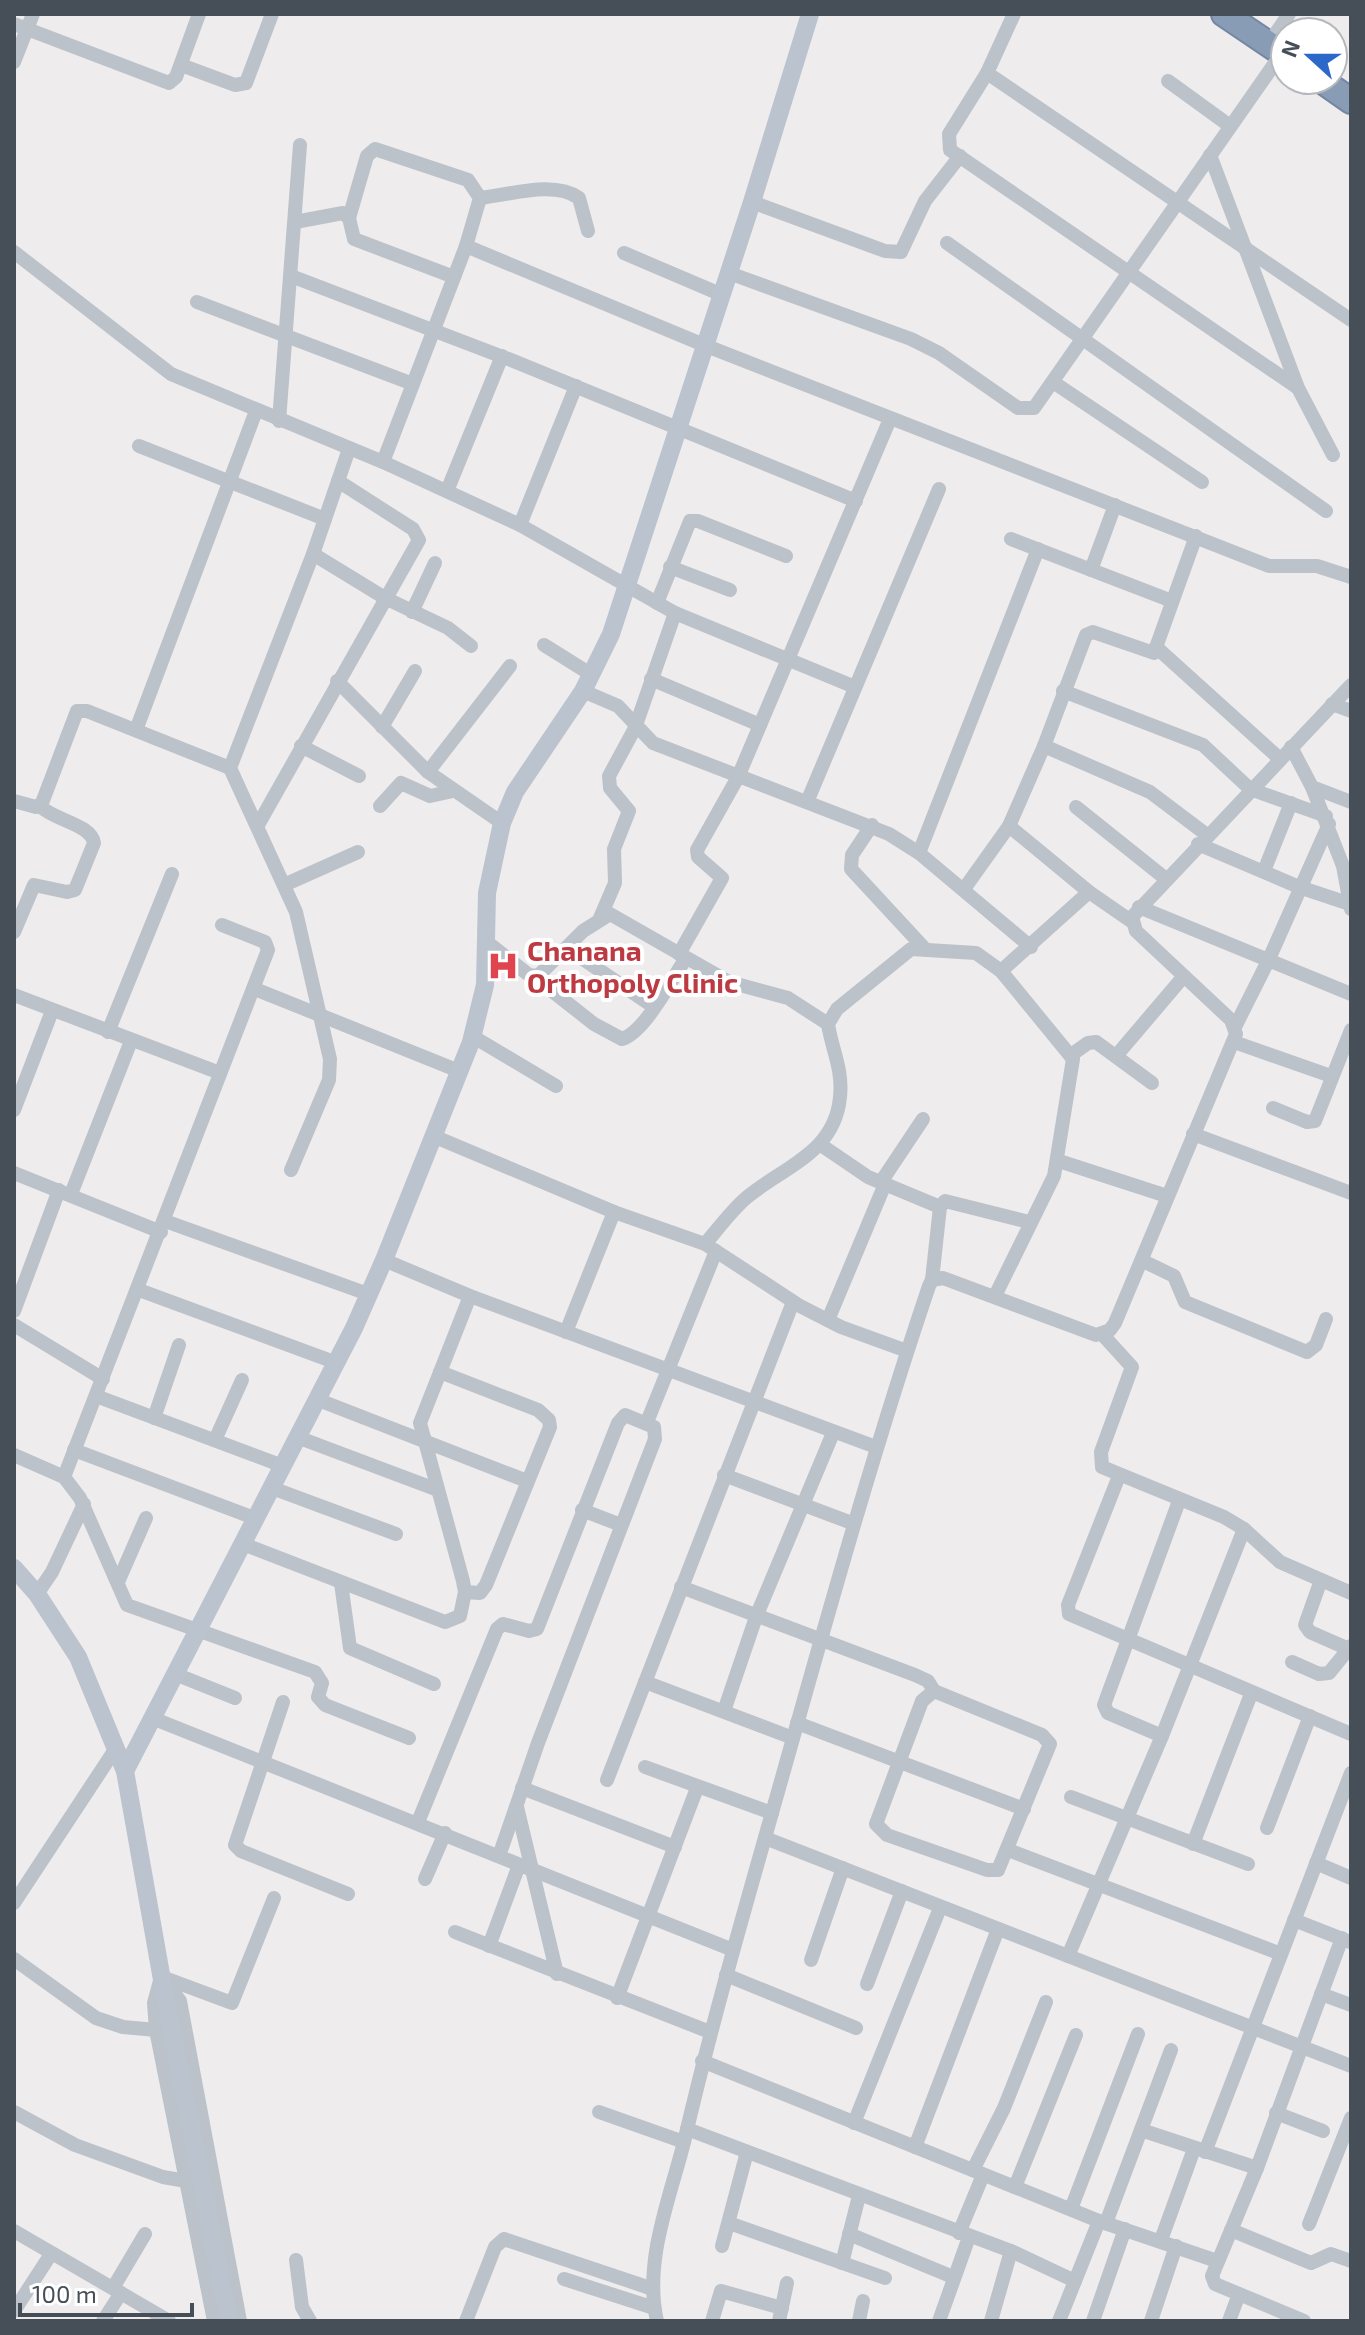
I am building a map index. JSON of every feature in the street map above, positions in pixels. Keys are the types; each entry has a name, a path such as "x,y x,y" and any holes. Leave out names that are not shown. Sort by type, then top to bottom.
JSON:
{"highway":[{"path":"1224,14 1269,33"},
{"path":"1249,14 1269,28"}],"street":[{"path":"14,62 21,26 33,14"},
{"path":"181,65 235,85 246,83 272,14"},
{"path":"125,1771 337,1363 384,1260 459,1071 484,994 489,883 502,823 515,792 587,683 627,588 810,14"},
{"path":"1014,14 987,73 947,140 950,150 1298,388"},
{"path":"21,26 164,83 172,81 181,65 199,15"},
{"path":"729,273 925,346 1025,410 1034,408 1230,126 1269,63"},
{"path":"987,73 1351,320"},
{"path":"1168,81 1230,126"},
{"path":"279,421 300,145"},
{"path":"383,462 466,246 480,198 468,180 375,149 367,156 349,218 357,240 454,277"},
{"path":"1210,155 1298,388 1333,455"},
{"path":"752,202 885,251 901,252 925,201 960,156"},
{"path":"480,198 545,190 570,192 579,198 588,231"},
{"path":"295,222 337,212 349,218"},
{"path":"947,243 1326,511"},
{"path":"466,246 704,345 1269,566 1317,566 1351,577"},
{"path":"14,252 163,369 279,421 383,462 520,525 675,613 855,687"},
{"path":"624,253 720,294"},
{"path":"291,276 502,356 676,430 856,501"},
{"path":"197,302 413,384"},
{"path":"447,491 502,356"},
{"path":"1053,382 1202,482"},
{"path":"520,525 576,386"},
{"path":"136,730 256,411"},
{"path":"487,942 617,1039 633,1035 654,1007 721,883 719,874 696,854 738,777 890,419"},
{"path":"139,446 325,519"},
{"path":"230,768 313,554 349,449"},
{"path":"258,825 420,537 338,481"},
{"path":"807,802 939,489"},
{"path":"1091,570 1115,505"},
{"path":"657,603 687,525 694,520 786,556"},
{"path":"964,889 1009,826 1089,632 1154,653 1196,536"},
{"path":"1011,539 1172,601"},
{"path":"919,853 1038,549"},
{"path":"313,554 385,598 448,628 471,646"},
{"path":"412,612 435,563"},
{"path":"670,567 730,590"},
{"path":"533,976 538,976 600,918 615,883 614,849 629,811 610,788 609,776 635,728 675,613"},
{"path":"544,645 618,706 635,728 653,743 872,825 919,853 1031,947"},
{"path":"1156,647 1280,759"},
{"path":"428,772 510,666"},
{"path":"382,727 415,671"},
{"path":"651,679 760,725"},
{"path":"337,681 428,772 502,823"},
{"path":"1131,921 1139,907 1351,685"},
{"path":"1063,691 1203,745 1250,789 1327,820"},
{"path":"1332,704 1351,711"},
{"path":"40,806 77,711 136,730 230,768 258,825 301,929 330,1059 329,1080 291,1170"},
{"path":"301,746 359,776"},
{"path":"1044,746 1150,792 1202,840 1299,887 1351,906"},
{"path":"1291,747 1327,820 1343,866 1351,906"},
{"path":"380,806 401,783 430,796 453,791"},
{"path":"1312,787 1351,802"},
{"path":"14,801 40,806 47,814 89,832 94,843 75,890 67,892 34,885 14,932"},
{"path":"1264,871 1291,803"},
{"path":"1076,807 1166,879"},
{"path":"1102,1334 1115,1323 1143,1261 1234,1035 1327,820"},
{"path":"872,825 852,855 851,869 925,949"},
{"path":"1009,826 1089,892 1131,921 1136,931 1184,976 1234,1035 1331,1076"},
{"path":"284,885 358,852"},
{"path":"108,1032 172,874"},
{"path":"1001,971 1089,892"},
{"path":"1139,907 1351,994"},
{"path":"600,918 614,915 729,982 788,998 828,1024 838,1058 840,1097 821,1145 798,1165 742,1201 711,1248 647,1422"},
{"path":"64,1477 255,989 268,944 222,925"},
{"path":"828,1024 837,1009 904,954 925,949 976,953 1001,971 1071,1055 1059,1161 995,1296"},
{"path":"580,957 654,1007"},
{"path":"1116,1056 1184,976"},
{"path":"255,989 459,1071"},
{"path":"14,995 220,1073"},
{"path":"14,1110 52,1011"},
{"path":"1273,1108 1311,1123 1318,1114 1351,1030"},
{"path":"472,1036 556,1086"},
{"path":"14,1311 131,1041"},
{"path":"1071,1055 1092,1041 1152,1083"},
{"path":"828,1320 883,1183 923,1119"},
{"path":"1193,1134 1351,1193"},
{"path":"433,1136 614,1212 711,1248 793,1302 828,1320 907,1351"},
{"path":"821,1145 851,1168 940,1207"},
{"path":"1059,1161 1167,1196"},
{"path":"14,1173 368,1294"},
{"path":"564,2279 656,2315 653,2289 671,2181 852,1523 932,1280 940,1207 949,1200 1029,1222"},
{"path":"566,1332 614,1212"},
{"path":"384,1260 470,1296 876,1447"},
{"path":"1143,1261 1174,1276 1185,1302 1307,1352 1316,1345 1326,1319"},
{"path":"932,1280 943,1278 1089,1333 1102,1334 1132,1367 1100,1460 1102,1467 1244,1529 1280,1562 1351,1593"},
{"path":"139,1290 337,1363"},
{"path":"243,1544 445,1622 460,1616 465,1592 420,1423 470,1296"},
{"path":"607,1780 752,1400 793,1302"},
{"path":"14,1325 103,1379"},
{"path":"154,1418 179,1345"},
{"path":"440,1372 545,1413 550,1427 483,1591 465,1592"},
{"path":"215,1440 242,1380"},
{"path":"96,1396 283,1466"},
{"path":"316,1399 527,1481"},
{"path":"418,1822 497,1629 503,1624 529,1631 537,1629 582,1510 622,1417 647,1422 654,1427 655,1439 499,1856"},
{"path":"724,1711 756,1617 833,1433"},
{"path":"297,1437 438,1490"},
{"path":"74,1450 257,1519"},
{"path":"14,1455 64,1477 84,1504 127,1605 315,1672 322,1683 318,1697 325,1705 409,1738"},
{"path":"724,1475 852,1523"},
{"path":"1119,1476 1067,1610 1072,1617 1351,1734"},
{"path":"272,1488 396,1534"},
{"path":"1162,1736 1105,1709 1107,1691 1179,1501"},
{"path":"37,1594 52,1572 84,1504"},
{"path":"582,1510 621,1525"},
{"path":"118,1582 146,1518"},
{"path":"1068,1956 1162,1736 1244,1529"},
{"path":"14,1568 37,1594 78,1657 125,1771 161,1977 229,2321"},
{"path":"1292,1662 1325,1674 1333,1671 1350,1648 1310,1632 1305,1625 1321,1580"},
{"path":"341,1583 350,1648 434,1684"},
{"path":"681,1587 820,1642 925,1679 934,1691 1048,1739 1048,1750 1002,1865 993,1872 882,1832 877,1819 922,1701 934,1691"},
{"path":"175,1674 235,1698"},
{"path":"645,1682 724,1711 898,1762 1024,1809"},
{"path":"1193,1844 1251,1694"},
{"path":"283,1702 235,1840 238,1849 348,1894"},
{"path":"1267,1828 1310,1716"},
{"path":"152,1718 733,1950"},
{"path":"14,1903 116,1748"},
{"path":"645,1767 772,1813"},
{"path":"1161,2240 1252,2029 1316,1863 1346,1796 1351,1773"},
{"path":"522,1788 675,1847"},
{"path":"617,1998 697,1788"},
{"path":"1071,1797 1248,1864"},
{"path":"517,1805 557,1974"},
{"path":"425,1879 445,1833"},
{"path":"765,1838 1351,2066"},
{"path":"1008,1850 1281,1954"},
{"path":"1316,1863 1351,1878"},
{"path":"489,1946 519,1865"},
{"path":"811,1960 843,1868"},
{"path":"867,1984 902,1891"},
{"path":"161,1977 232,2003 274,1898"},
{"path":"854,2123 940,1908"},
{"path":"1294,1920 1346,1940 1300,2047 1257,2168 1211,2281 1304,2321"},
{"path":"915,2147 998,1929"},
{"path":"455,1932 710,2032"},
{"path":"14,1959 96,2018 123,2027 156,2030"},
{"path":"726,1975 856,2028"},
{"path":"161,1977 154,2003 156,2030 214,2321"},
{"path":"161,1977 180,2001 240,2321"},
{"path":"1321,1994 1351,2005"},
{"path":"939,2321 978,2173 1046,2002"},
{"path":"1071,2209 1138,2034"},
{"path":"1015,2187 1076,2035"},
{"path":"1059,2321 1141,2130 1171,2050"},
{"path":"702,2061 1102,2222 1217,2261"},
{"path":"14,2112 75,2145 163,2177 186,2181"},
{"path":"599,2112 747,2152 1011,2251 1075,2281"},
{"path":"1276,2113 1323,2131"},
{"path":"1309,2224 1351,2118"},
{"path":"1141,2130 1257,2168"},
{"path":"722,2246 747,2152"},
{"path":"842,2263 859,2196"},
{"path":"729,2223 885,2278"},
{"path":"1093,2321 1125,2229"},
{"path":"1231,2230 1311,2263 1331,2254 1351,2261"},
{"path":"14,2231 169,2321"},
{"path":"103,2321 145,2234"},
{"path":"849,2234 953,2277"},
{"path":"466,2321 495,2247 504,2239 653,2289"},
{"path":"1151,2321 1176,2246"},
{"path":"991,2321 1011,2251"},
{"path":"14,2311 51,2254"},
{"path":"296,2260 302,2307 310,2321"},
{"path":"712,2321 721,2291 780,2314 787,2283"},
{"path":"1229,2321 1239,2294"},
{"path":"859,2321 863,2301"}],"place":[{"name":"Chanana Orthopoly Clinic","path":"503,966"}]}
